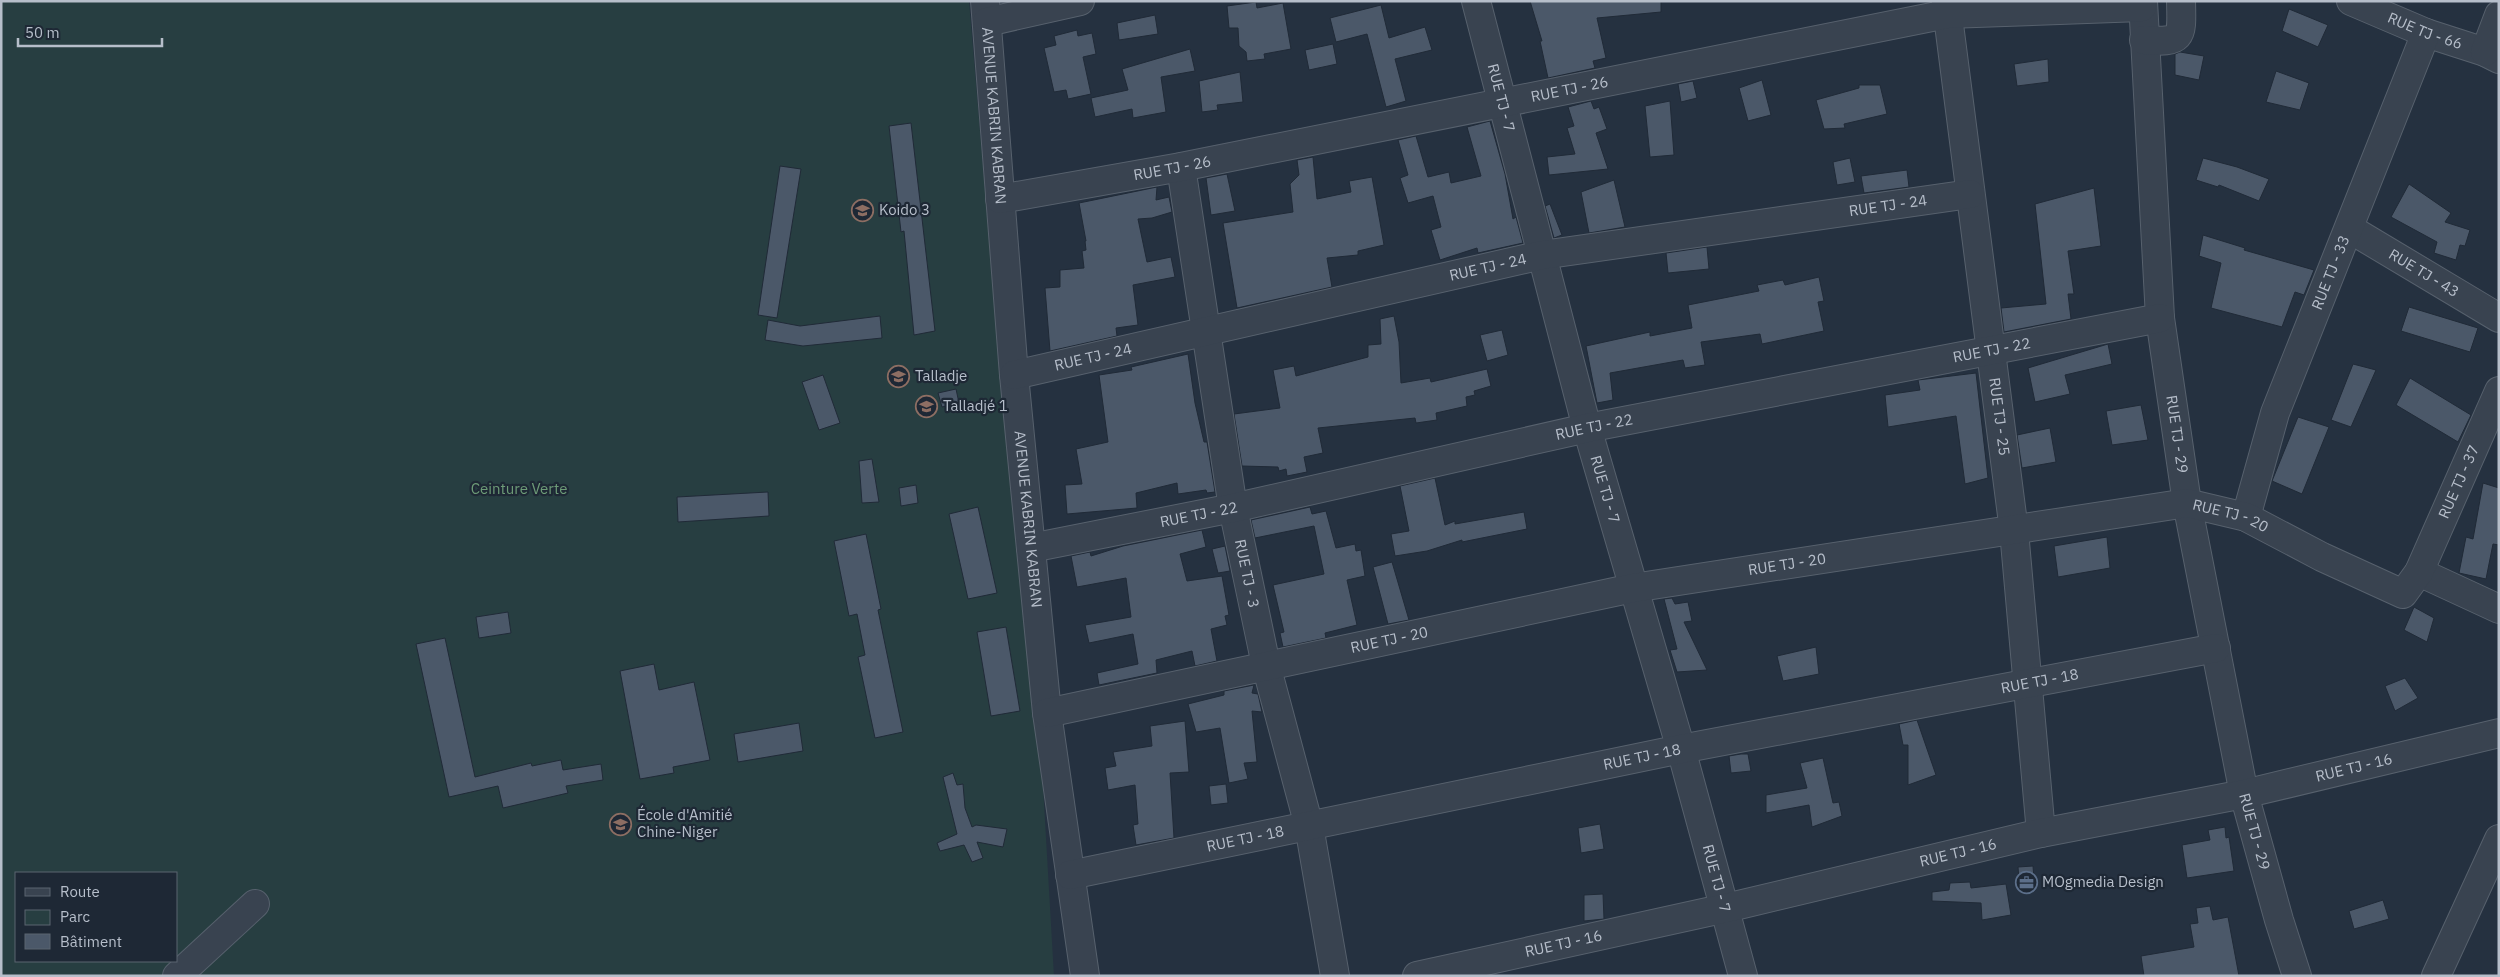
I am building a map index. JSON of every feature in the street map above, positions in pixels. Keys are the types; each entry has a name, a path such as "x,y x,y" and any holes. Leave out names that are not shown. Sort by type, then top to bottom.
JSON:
{"street":[{"path":"986,12 1080,1"},
{"name":"RUE TJ - 7","path":"1476,1 1587,428 1681,749 1726,908 1743,976"},
{"path":"2144,40 2168,42 2177,36 2182,29 2181,1"},
{"name":"RUE TJ - 66","path":"2351,1 2426,33 2492,55"},
{"name":"RUE TJ - 26","path":"1000,199 1181,167 1502,103 1946,8 2142,4"},
{"name":"RUE TJ - 29","path":"2142,4 2160,318 2187,503 2244,794 2278,920 2297,976"},
{"name":"RUE TJ - 25","path":"1946,8 2014,532 2029,682 2041,833"},
{"name":"AVENUE KABRIN KABRAN","path":"986,12 1014,375 1031,548 1048,713 1085,976"},
{"path":"2492,55 2499,15"},
{"name":"RUE TJ - 33","path":"2246,517 2276,413 2426,33"},
{"name":"RUE TJ - 3","path":"1181,167 1233,508 1266,665 1309,826 1336,976"},
{"name":"RUE TJ - 24","path":"1014,375 1542,255 1970,194"},
{"name":"RUE TJ - 43","path":"2350,229 2499,318"},
{"name":"RUE TJ - 22","path":"1031,548 1233,508 1587,428 2160,318"},
{"name":"RUE TJ - 37","path":"2419,572 2499,391"},
{"name":"RUE TJ - 20","path":"1048,713 1634,588 2014,532 2187,503 2246,517 2322,557 2403,594 2419,572"},
{"path":"2419,572 2499,609"},
{"name":"RUE TJ - 18","path":"1070,875 1681,749 2216,648"},
{"name":"RUE TJ - 16","path":"1417,976 1726,908 2041,833 2244,794 2499,733"},
{"path":"2436,976 2499,839"},
{"path":"178,976 255,904"}],"green space":[{"name":"Ceinture Verte","path":"1,1 969,1 999,355 1040,734 1054,976 1,976"}],"building":[{"path":"1530,1 1661,1 1661,12 1597,18 1606,58 1593,61 1595,68 1548,78 1540,41 1542,41"},
{"path":"1256,2 1257,8 1283,3 1291,49 1264,54 1265,59 1247,61 1246,52 1239,46 1238,28 1229,28 1227,6"},
{"path":"1381,5 1389,38 1425,27 1432,50 1395,59 1406,101 1386,107 1367,34 1336,42 1330,18"},
{"path":"2289,9 2328,25 2318,47 2282,31"},
{"path":"1155,15 1158,34 1119,40 1117,23"},
{"path":"1077,30 1078,36 1092,33 1096,54 1083,57 1091,94 1068,99 1066,90 1054,92 1044,48 1056,45 1054,36"},
{"path":"1333,44 1337,64 1309,70 1305,50"},
{"path":"1190,49 1195,71 1161,77 1166,112 1133,118 1132,109 1095,117 1091,98 1128,90 1122,69"},
{"path":"2180,52 2204,56 2199,80 2175,75 2175,54"},
{"path":"2048,59 2049,82 2017,86 2014,64"},
{"path":"2276,71 2309,83 2300,110 2266,102"},
{"path":"1240,72 1243,102 1217,105 1218,110 1202,112 1199,81"},
{"path":"1762,80 1771,115 1748,121 1739,88"},
{"path":"1693,81 1697,98 1681,102 1678,84"},
{"path":"1859,85 1880,85 1887,114 1844,124 1845,128 1824,129 1816,100 1859,88"},
{"path":"1591,101 1594,109 1599,107 1607,129 1596,133 1608,169 1549,175 1547,157 1575,154 1567,128 1574,126 1568,107"},
{"path":"1670,101 1674,155 1650,157 1645,106"},
{"path":"1490,121 1505,174 1513,219 1516,217 1523,243 1478,253 1477,248 1440,260 1431,230 1441,227 1433,196 1408,203 1400,178 1408,175 1398,140 1416,136 1428,177 1449,172 1451,183 1481,176 1467,127"},
{"path":"911,123 935,331 914,335 904,231 901,232 889,126"},
{"path":"1313,157 1317,199 1351,192 1349,181 1372,177 1384,245 1358,251 1358,255 1327,258 1332,287 1237,308 1223,223 1293,212 1290,184 1299,175 1297,160"},
{"path":"1850,158 1855,182 1837,185 1833,162"},
{"path":"2203,158 2237,167 2269,179 2259,201 2219,185 2218,187 2196,180"},
{"path":"780,166 801,169 777,318 758,315"},
{"path":"1907,170 1909,187 1864,193 1861,176"},
{"path":"1227,174 1235,211 1211,215 1206,178"},
{"path":"1614,180 1625,227 1589,233 1581,192"},
{"path":"2409,184 2451,213 2445,222 2470,230 2465,246 2460,245 2456,260 2434,253 2437,242 2391,217"},
{"path":"1157,187 1156,200 1169,197 1172,212 1152,218 1138,219 1147,262 1171,257 1175,277 1133,285 1138,325 1116,328 1117,336 1050,351 1045,288 1060,287 1060,270 1084,268 1082,251 1086,250 1086,241 1079,203"},
{"path":"2094,188 2101,246 2068,251 2074,294 2068,294 2071,319 2004,332 2001,308 2046,304 2035,204"},
{"path":"1550,204 1562,235 1554,238 1545,206"},
{"path":"2203,235 2245,248 2244,250 2314,270 2304,295 2295,292 2282,327 2211,308 2221,263 2199,256"},
{"path":"1707,247 1709,269 1668,273 1666,253"},
{"path":"1819,277 1824,301 1818,302 1824,331 1762,344 1760,334 1701,342 1705,365 1685,368 1683,360 1610,373 1613,400 1597,403 1586,346 1650,332 1650,336 1692,328 1688,305 1759,291 1757,285 1783,280 1785,285"},
{"path":"2409,307 2478,328 2470,352 2401,331"},
{"path":"880,316 882,338 803,346 765,340 768,320 800,326"},
{"path":"1394,316 1399,342 1401,383 1430,378 1431,382 1487,369 1491,386 1474,391 1475,395 1466,397 1467,406 1436,413 1437,420 1416,423 1415,418 1318,428 1323,453 1304,457 1307,472 1287,476 1286,469 1279,471 1278,467 1242,466 1234,414 1280,408 1273,370 1294,366 1296,376 1368,357 1368,345 1381,344 1380,319"},
{"path":"1502,330 1508,355 1487,361 1480,335"},
{"path":"2108,344 2112,364 2065,375 2070,394 2035,402 2028,368"},
{"path":"1188,354 1195,403 1204,442 1207,442 1215,492 1207,493 1206,490 1178,494 1177,483 1136,493 1137,508 1067,514 1065,485 1082,484 1076,449 1108,442 1099,375 1132,370 1131,367"},
{"path":"2353,364 2376,370 2351,427 2331,420"},
{"path":"1976,373 1988,478 1965,484 1956,416 1888,427 1885,395 1920,390 1918,380"},
{"path":"823,375 840,423 819,430 802,382"},
{"path":"2410,378 2471,415 2458,442 2396,405"},
{"path":"956,389 959,403 942,407 938,393"},
{"path":"2141,405 2148,440 2112,445 2106,411"},
{"path":"2298,417 2329,427 2302,494 2272,481"},
{"path":"2050,428 2056,462 2022,468 2017,435"},
{"path":"872,459 879,502 862,503 859,461"},
{"path":"1435,478 1445,525 1455,521 1455,524 1524,512 1527,529 1462,542 1462,540 1427,551 1395,556 1391,534 1409,531 1400,486"},
{"path":"2483,483 2499,488 2499,545 2493,544 2486,579 2459,573 2466,537 2473,539"},
{"path":"916,485 918,503 901,506 899,488"},
{"path":"768,492 769,516 678,522 677,497"},
{"path":"978,507 997,593 968,599 949,514"},
{"path":"1310,507 1312,514 1326,511 1336,548 1355,544 1356,551 1361,550 1365,576 1347,580 1357,625 1325,633 1326,638 1283,647 1280,633 1284,632 1273,585 1324,574 1314,526 1255,538 1251,520"},
{"path":"1202,530 1206,547 1180,554 1187,581 1222,576 1229,615 1225,616 1227,625 1211,629 1217,661 1195,666 1192,651 1156,660 1157,673 1099,685 1097,673 1138,664 1133,634 1089,643 1085,625 1131,617 1126,578 1077,587 1071,556 1090,552 1091,556 1123,546"},
{"path":"866,534 881,609 878,610 903,732 875,738 858,657 865,655 857,614 849,616 834,541"},
{"path":"2107,537 2110,568 2058,577 2054,546"},
{"path":"1225,546 1230,571 1218,573 1212,549"},
{"path":"1392,562 1409,620 1388,624 1373,567"},
{"path":"1672,598 1675,604 1688,602 1692,621 1684,622 1707,670 1677,672 1670,650 1677,649 1664,599"},
{"path":"2414,607 2434,618 2427,642 2404,630"},
{"path":"508,612 511,633 479,638 476,617"},
{"path":"1006,627 1020,711 991,716 977,632"},
{"path":"445,638 475,777 531,763 532,766 561,760 563,770 601,764 603,780 566,786 568,793 503,808 498,786 449,797 416,644"},
{"path":"1816,647 1819,674 1783,681 1777,656"},
{"path":"654,664 659,690 694,682 710,760 673,767 674,773 640,779 620,671"},
{"path":"2405,678 2418,698 2395,711 2385,686"},
{"path":"1254,685 1252,693 1258,694 1262,712 1252,711 1257,762 1244,763 1248,779 1229,783 1220,728 1196,732 1188,704 1224,695 1224,691"},
{"path":"1917,720 1936,775 1908,785 1908,745 1903,745 1899,724"},
{"path":"1185,721 1189,772 1170,773 1174,838 1136,845 1133,825 1138,824 1135,785 1108,790 1105,768 1116,766 1113,752 1152,746 1150,726"},
{"path":"799,723 803,751 738,762 734,734"},
{"path":"1748,754 1751,771 1731,773 1729,756"},
{"path":"1823,758 1833,803 1839,802 1842,816 1812,827 1809,805 1766,813 1766,795 1807,788 1800,763"},
{"path":"953,773 957,785 963,784 965,808 972,827 976,825 1007,829 1003,847 977,842 983,858 972,862 964,845 940,851 937,843 957,834 943,777"},
{"path":"1226,784 1228,803 1211,805 1209,786"},
{"path":"1600,824 1604,849 1581,853 1578,828"},
{"path":"2225,827 2226,838 2229,837 2234,871 2187,878 2182,845 2210,840 2208,830"},
{"path":"2033,866 2035,891 2020,892 2018,867"},
{"path":"1970,882 1971,888 2006,884 2011,915 1982,920 1981,903 1932,901 1932,892 1949,890 1950,883"},
{"path":"1603,894 1604,919 1584,921 1584,895"},
{"path":"2383,900 2389,919 2354,929 2349,911"},
{"path":"2210,906 2213,920 2228,917 2239,976 2144,976 2141,956 2194,947 2190,924 2198,923 2196,908"}],"place":[{"name":"Koido 3","path":"863,210"},
{"name":"Talladje","path":"899,376"},
{"name":"Talladjé 1","path":"927,406"},
{"name":"École d'Amitié Chine-Niger","path":"621,824"},
{"name":"MOgmedia Design","path":"2026,882"}]}
